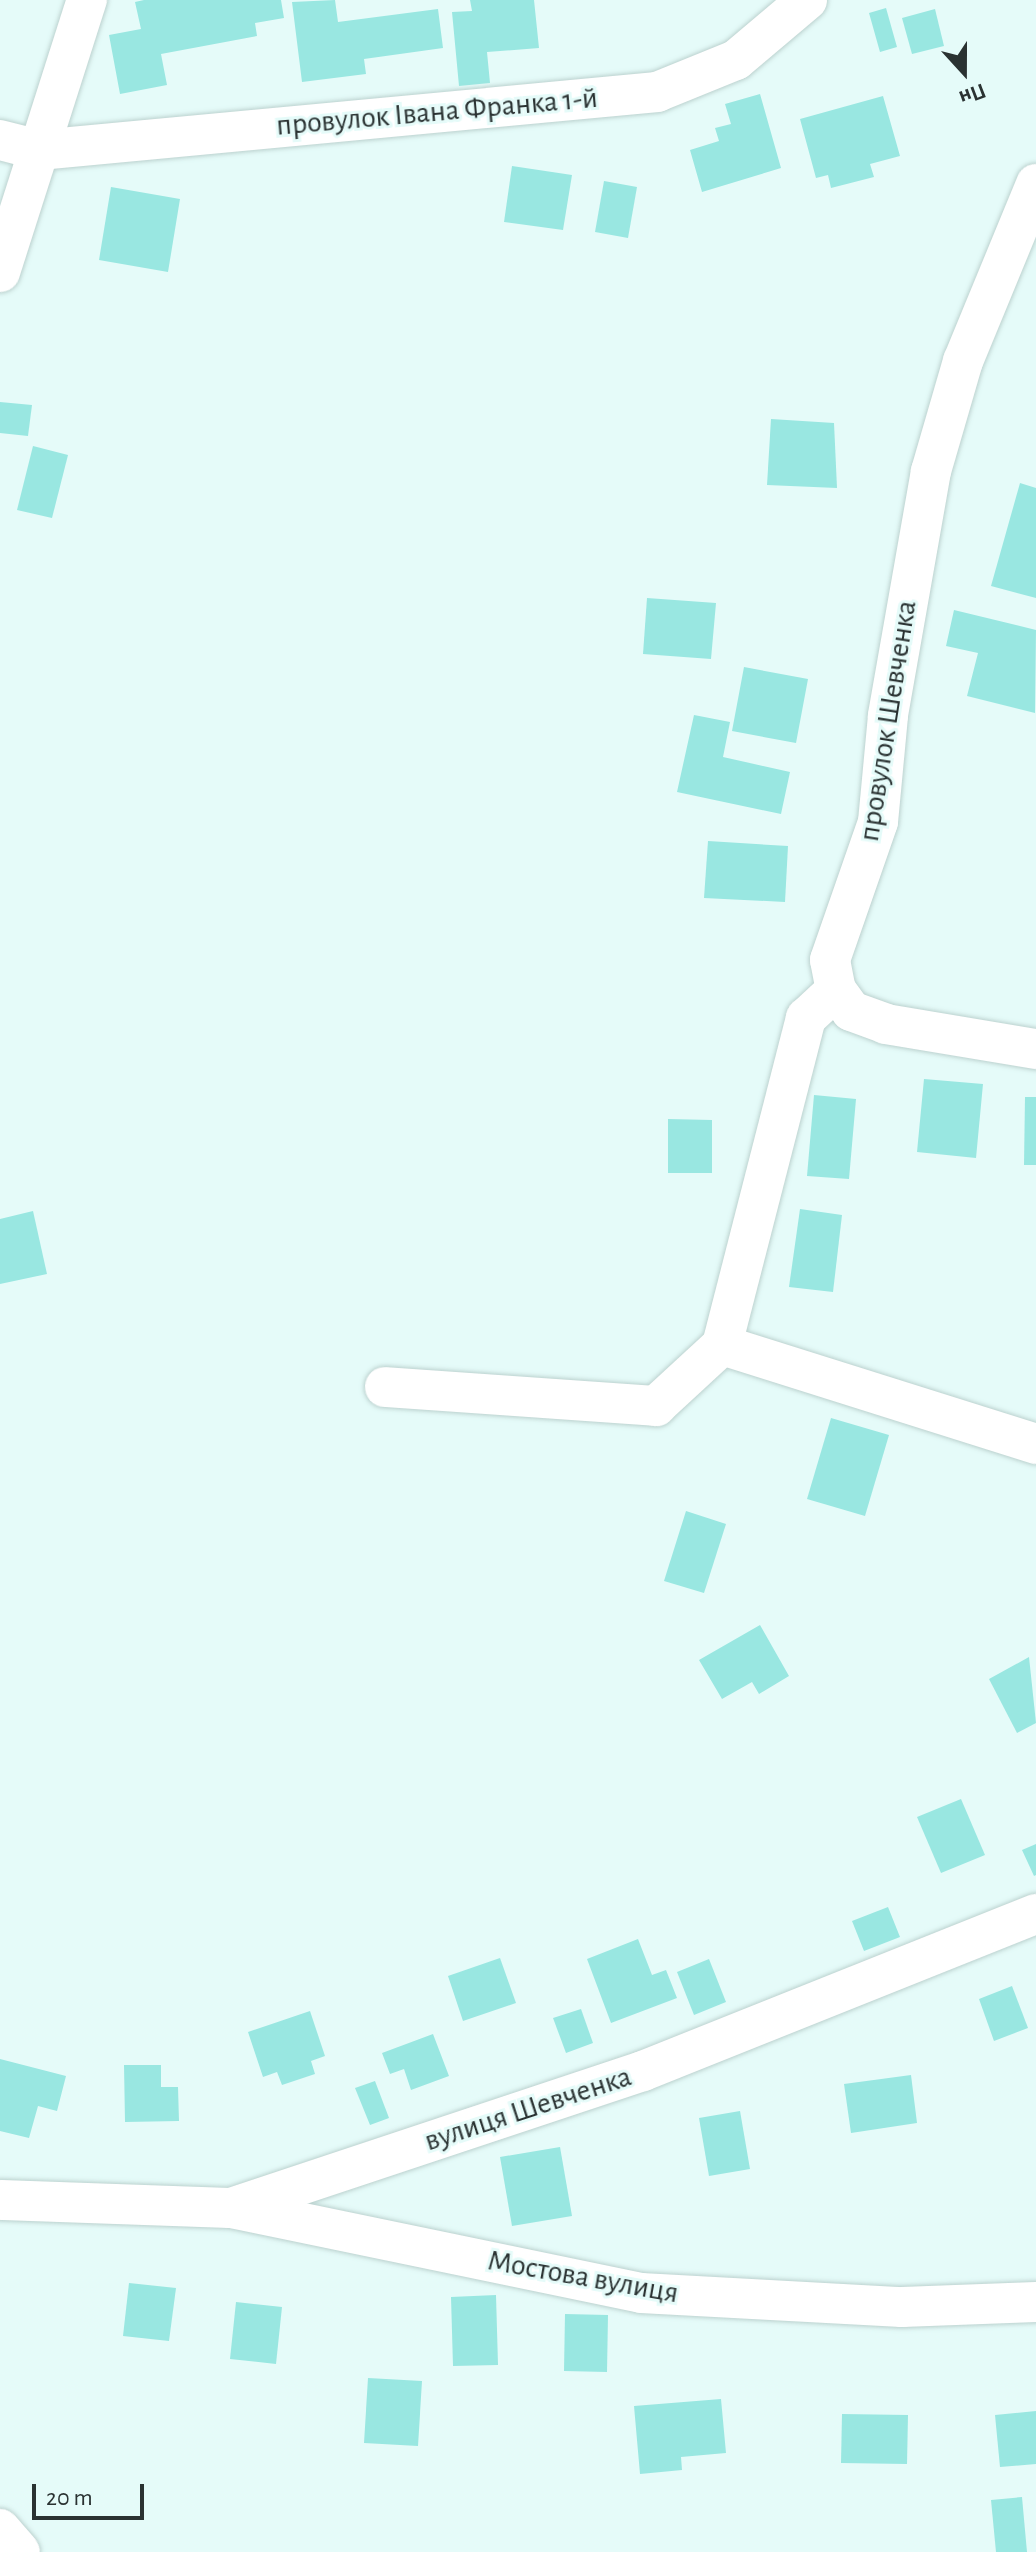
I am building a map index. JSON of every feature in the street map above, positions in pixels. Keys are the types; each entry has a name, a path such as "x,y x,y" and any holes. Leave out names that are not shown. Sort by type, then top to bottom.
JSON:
{"street":[{"path":"0,272 87,0"},
{"name":"провулок Івана Франка 1-й","path":"0,140 39,150 657,92 736,60 807,0"},
{"name":"провулок Шевченка","path":"836,990 830,960 878,822 893,687 931,471 963,361 1036,184"},
{"path":"385,1387 656,1406 722,1345 806,1018 836,990 851,1011 886,1024 1036,1049"},
{"path":"722,1345 1036,1444"},
{"name":"вулиця Шевченка","path":"0,2200 231,2208 643,2071 1036,1914"},
{"name":"Мостова вулиця","path":"231,2208 641,2293 902,2307 1036,2302"},
{"path":"0,2529 20,2552"}],"building":[{"path":"281,0 284,18 255,23 257,36 161,54 167,85 120,94 109,35 141,29 135,2"},
{"path":"335,0 338,22 438,9 443,48 364,59 366,74 302,82 292,2"},
{"path":"470,0 534,0 539,48 487,52 490,83 459,86 452,12 472,11"},
{"path":"886,8 897,47 880,52 869,13"},
{"path":"935,9 944,46 912,54 902,18"},
{"path":"760,94 781,168 702,192 690,150 719,141 715,128 731,124 725,104"},
{"path":"883,96 900,156 870,164 874,177 831,188 828,175 816,178 800,119"},
{"path":"512,166 572,175 563,230 504,222"},
{"path":"604,181 637,187 628,238 595,232"},
{"path":"111,187 180,199 168,272 99,260"},
{"path":"0,402 32,405 28,436 0,433"},
{"path":"771,419 834,423 837,488 767,485"},
{"path":"33,446 68,455 52,518 17,510"},
{"path":"1020,483 1036,488 1036,598 991,586"},
{"path":"647,598 716,603 711,659 643,654"},
{"path":"954,610 1036,630 1035,713 967,696 978,653 946,646"},
{"path":"744,667 808,679 796,743 732,731"},
{"path":"694,715 730,722 723,757 790,772 781,814 677,792"},
{"path":"708,841 788,846 785,902 704,898"},
{"path":"924,1079 983,1084 976,1158 917,1152"},
{"path":"814,1095 856,1099 849,1179 807,1176"},
{"path":"1025,1097 1036,1097 1036,1165 1024,1165"},
{"path":"668,1119 712,1120 712,1173 668,1173"},
{"path":"800,1209 842,1215 833,1292 789,1287"},
{"path":"33,1211 47,1274 0,1284 0,1219"},
{"path":"831,1418 889,1435 865,1516 807,1499"},
{"path":"686,1511 726,1524 704,1593 664,1581"},
{"path":"760,1625 789,1676 759,1694 752,1682 722,1699 699,1660"},
{"path":"1029,1657 1036,1723 1017,1733 989,1679"},
{"path":"961,1799 985,1855 941,1873 917,1817"},
{"path":"1036,1844 1036,1875 1034,1876 1022,1850"},
{"path":"888,1907 900,1937 864,1951 852,1921"},
{"path":"638,1939 652,1975 666,1970 677,1998 611,2023 587,1959"},
{"path":"500,1958 516,2003 463,2021 448,1976"},
{"path":"709,1959 726,2002 694,2015 677,1972"},
{"path":"1012,1986 1028,2028 994,2041 979,1999"},
{"path":"581,2009 593,2043 566,2053 553,2018"},
{"path":"310,2011 325,2056 311,2061 315,2074 282,2085 277,2072 263,2077 248,2032"},
{"path":"433,2034 449,2076 411,2090 404,2069 390,2074 382,2053"},
{"path":"0,2059 66,2076 57,2111 38,2106 29,2138 0,2131"},
{"path":"124,2065 161,2065 161,2087 178,2087 179,2121 125,2122"},
{"path":"911,2075 917,2123 851,2133 844,2084"},
{"path":"375,2081 389,2118 370,2125 355,2088"},
{"path":"740,2111 750,2169 709,2176 699,2118"},
{"path":"560,2147 572,2216 512,2226 500,2157"},
{"path":"129,2283 176,2288 169,2341 123,2336"},
{"path":"496,2295 498,2365 453,2366 451,2297"},
{"path":"236,2302 282,2307 276,2364 230,2359"},
{"path":"565,2314 608,2315 607,2372 564,2371"},
{"path":"368,2378 422,2381 418,2446 364,2443"},
{"path":"721,2399 726,2453 681,2457 682,2470 640,2474 634,2406"},
{"path":"1036,2411 1036,2464 1000,2467 995,2415"},
{"path":"842,2414 908,2415 907,2464 841,2463"},
{"path":"1022,2497 1027,2552 996,2552 991,2500"}]}
